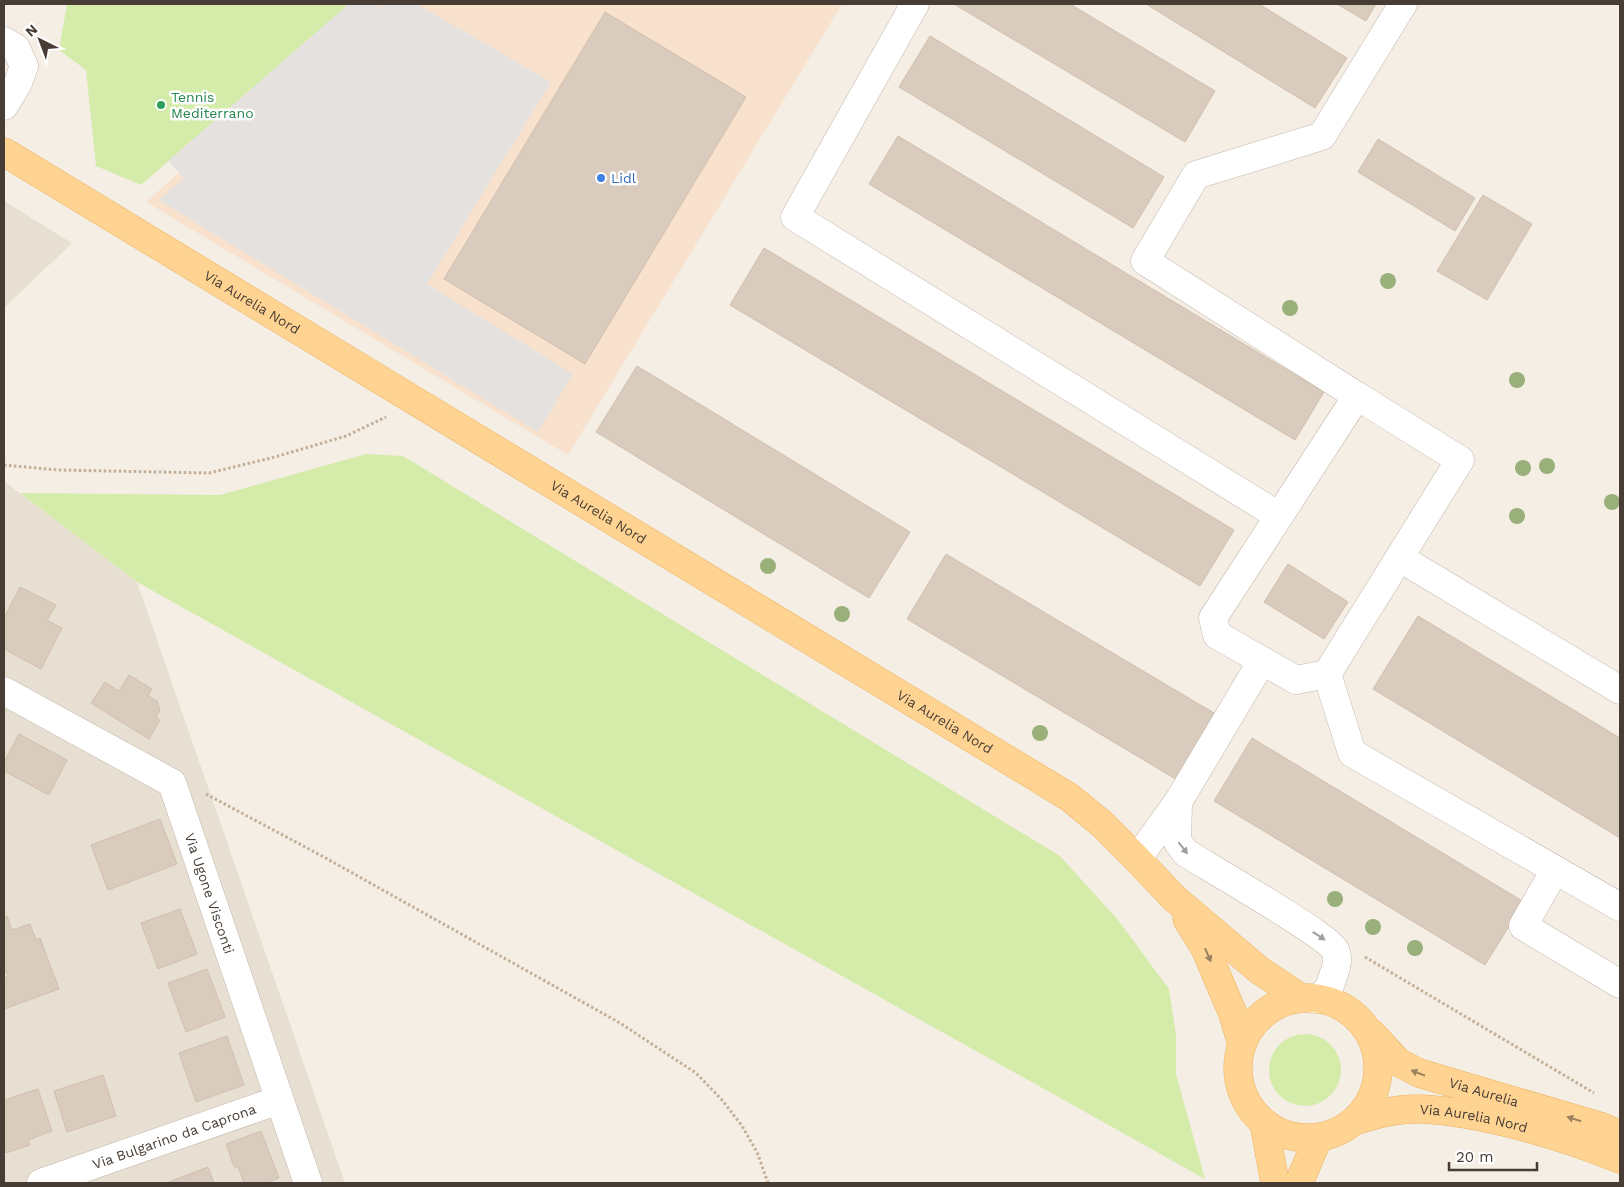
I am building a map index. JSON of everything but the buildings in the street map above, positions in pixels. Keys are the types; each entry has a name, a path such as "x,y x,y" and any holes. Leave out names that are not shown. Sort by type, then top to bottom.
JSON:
{"main road":[{"name":"Via Aurelia Nord","path":"4,152 1068,797 1102,824 1174,898 1259,970 1308,998"},
{"name":"Via Aurelia Nord","path":"1174,898 1205,948 1233,1014 1242,1045"},
{"path":"1308,998 1328,1001 1353,1014 1364,1025 1372,1039 1377,1054 1378,1070 1376,1086 1368,1102 1354,1120 1334,1133 1318,1138 1302,1138 1282,1134 1264,1123 1250,1107 1240,1088 1238,1059 1242,1045 1255,1023 1276,1006 1308,998"},
{"name":"Via Aurelia","path":"1364,1025 1398,1062 1410,1070 1444,1082 1602,1127 1620,1135"},
{"name":"Via Aurelia Nord","path":"1354,1120 1401,1110 1420,1109 1457,1113 1534,1130 1620,1159"},
{"path":"1264,1123 1275,1183"},
{"path":"1299,1183 1318,1138"}],"street":[{"path":"915,4 795,217 1279,516"},
{"path":"1357,396 1213,618 1217,635 1296,680 1327,674 1460,460 1145,261 1196,175 1322,136 1403,4"},
{"path":"4,41 16,48 24,66 18,83 4,106"},
{"path":"1400,558 1620,690"},
{"path":"1137,859 1178,802 1262,660"},
{"path":"1327,674 1352,753 1620,907"},
{"path":"4,691 172,784"},
{"name":"Via Ugone Visconti","path":"172,784 308,1183"},
{"path":"1178,802 1177,841 1186,854 1330,943 1335,950 1337,959 1330,986 1326,993 1308,998"},
{"path":"1555,870 1523,926 1620,984"},
{"name":"Via Bulgarino da Caprona","path":"41,1183 279,1100"}],"path":[{"path":"4,465 58,470 209,473 275,457 346,436 419,403"},
{"path":"172,784 199,790 322,856 620,1023 689,1068 723,1101 742,1126 757,1152 768,1183"},
{"path":"1337,959 1365,957 1598,1095"}],"shaded area":[{"path":"349,4 378,4 381,7 384,4 417,4 551,82 427,284 573,374 538,432 159,200 184,178 168,161"},
{"path":"369,4 842,4 568,455 146,202"},
{"path":"4,201 72,243 4,308"},
{"path":"4,481 137,582 345,1183 4,1183"}],"green space":[{"name":"Tennis Mediterrano","path":"67,4 349,4 141,185 96,166 86,70 59,50"},
{"path":"366,454 403,456 1060,856 1118,920 1169,989 1176,1035 1176,1074 1205,1179 137,582 20,493 220,495"},
{"path":"1305,1034 1325,1040 1335,1050 1341,1070 1335,1090 1325,1100 1305,1106 1285,1100 1275,1090 1269,1070 1275,1050 1285,1040"}],"place":[{"name":"Tennis Mediterrano","path":"161,105"},
{"name":"Lidl","path":"601,178"}]}
